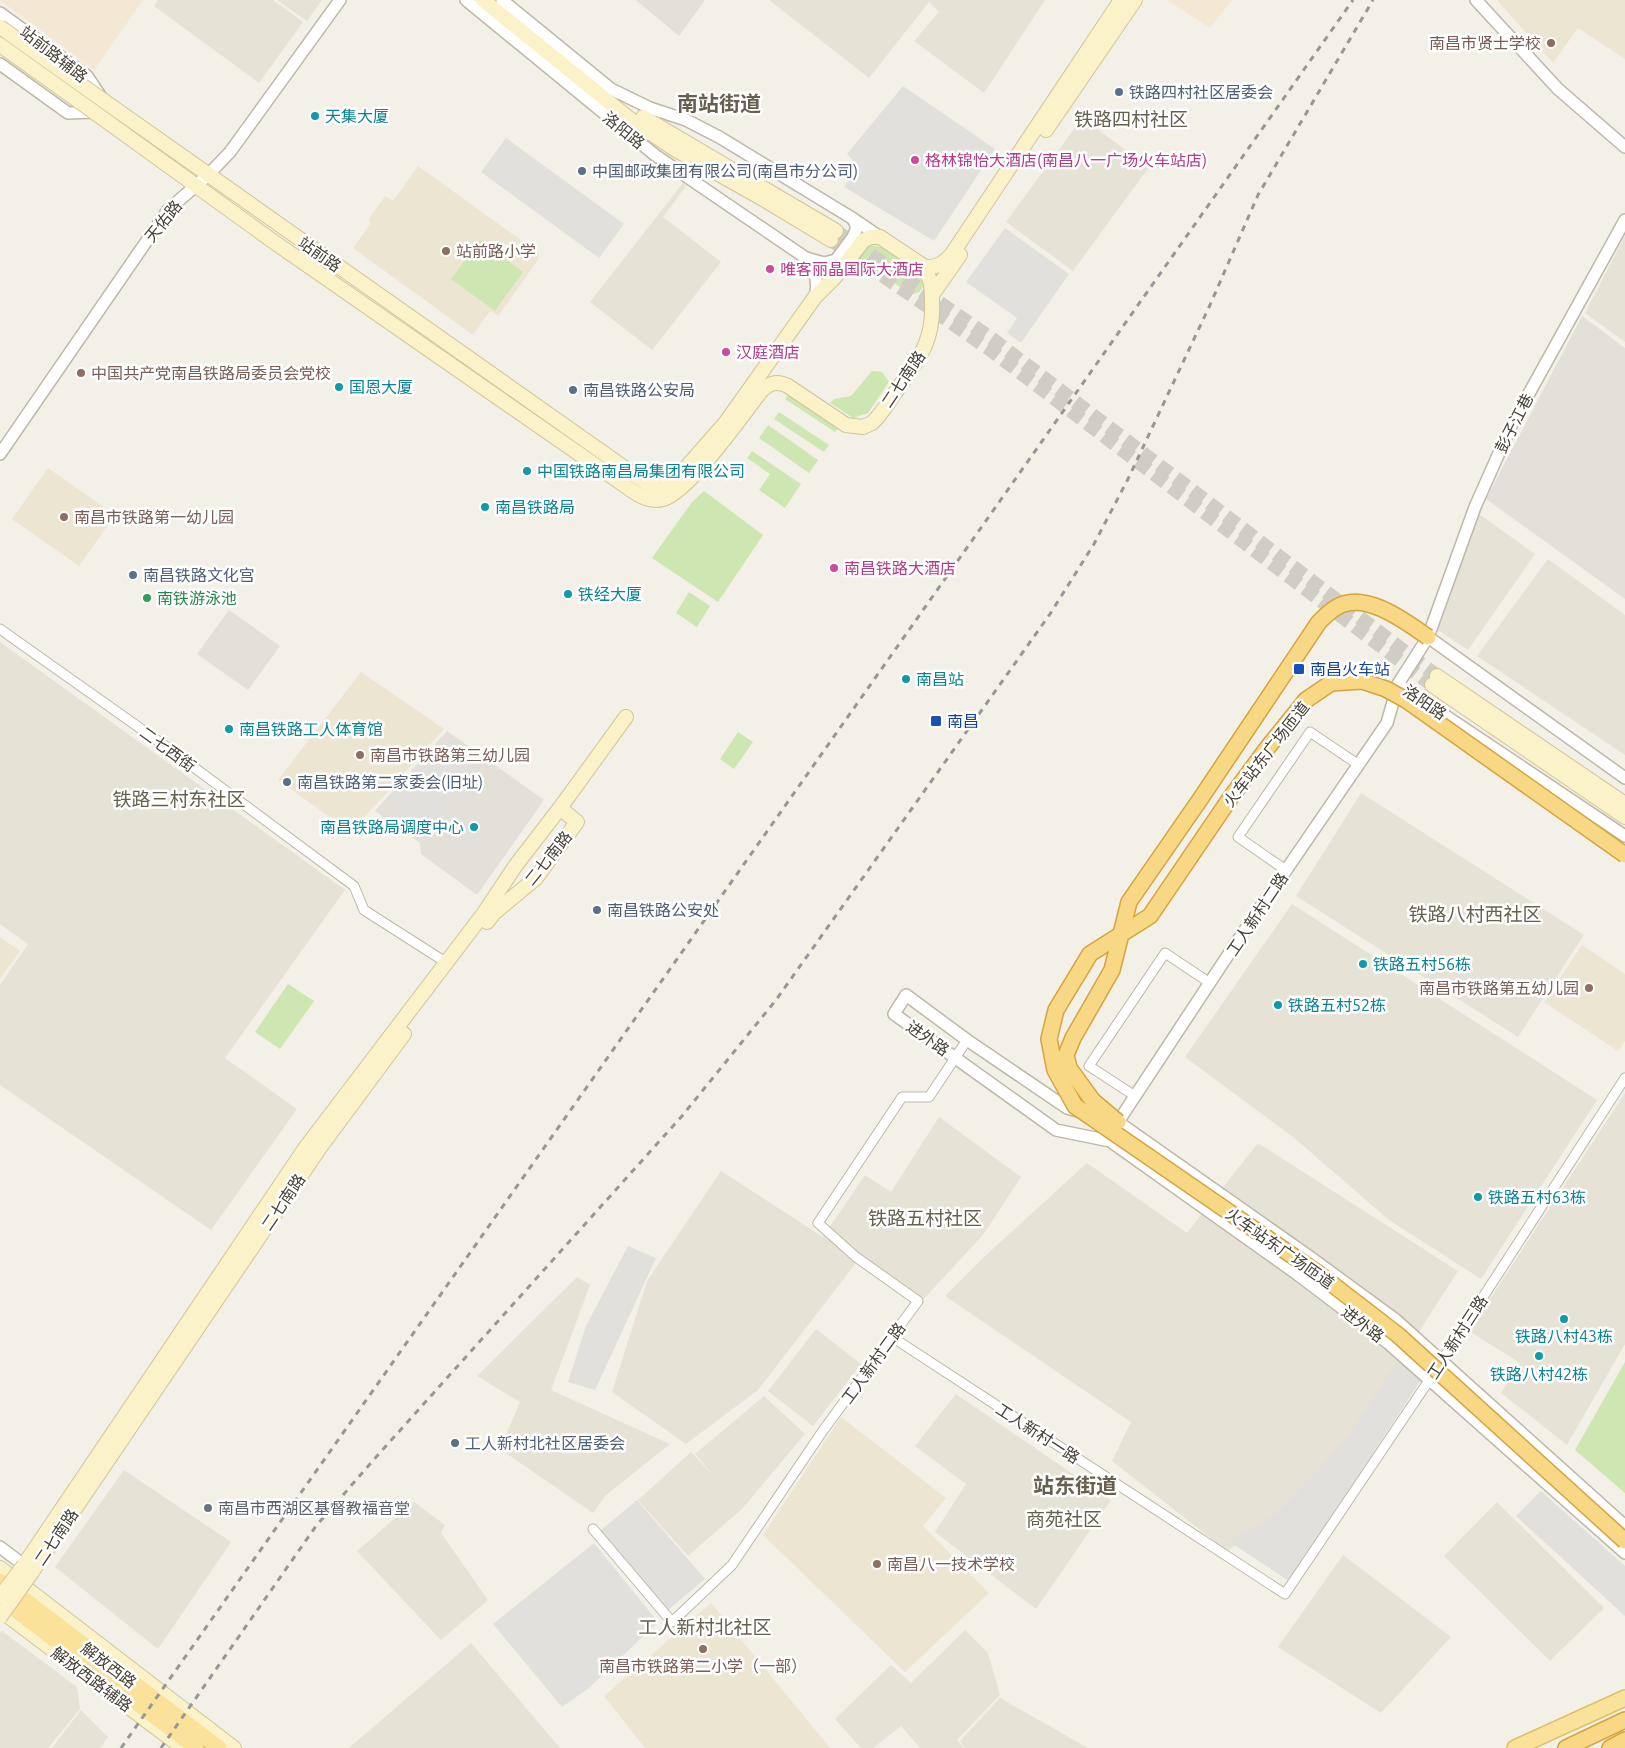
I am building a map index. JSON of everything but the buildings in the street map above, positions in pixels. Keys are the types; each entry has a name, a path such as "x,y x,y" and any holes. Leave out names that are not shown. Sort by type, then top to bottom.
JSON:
{"highway":[{"name":"火车站东广场匝道","path":"1118,1122 1093,1101 1069,1068 1066,1055 1073,1038 1112,970 1129,902 1318,622 1338,606 1360,601 1393,613 1428,637"},
{"name":"火车站东广场匝道","path":"1625,855 1406,700 1386,689 1362,681 1331,683 1306,700 1268,747 1231,797 1150,916 1090,954 1056,1010 1049,1039 1055,1070 1075,1106 1319,1274 1398,1335 1625,1541"},
{"path":"1566,1748 1625,1720"},
{"path":"1610,1748 1625,1740"}],"main road":[{"name":"洛阳路","path":"483,0 631,120 676,150 834,235 634,112 493,0"},
{"path":"920,265 930,268 936,266 944,262 952,254 1121,0"},
{"path":"932,295 1135,0"},
{"name":"站前路","path":"0,27 641,480"},
{"name":"站前路","path":"0,45 195,185 634,492"},
{"path":"634,492 641,480 659,487 666,486 676,479 726,422 815,297 863,241 870,237 880,237 920,265 930,278 932,295"},
{"name":"二七南路","path":"634,492 648,499 656,500 664,499 677,492 718,447 762,390 774,382 788,386 846,425 863,427 872,423 918,360 927,344 932,320 932,295"},
{"name":"洛阳路","path":"1625,804 1434,680 1625,817"},
{"name":"二七南路","path":"0,1617 28,1568 306,1146 447,963 516,865 626,717"},
{"name":"二七南路","path":"0,1598 28,1568 321,1146 494,913 536,878 576,822 560,808"},
{"name":"解放西路辅路","path":"0,1568 234,1748"},
{"name":"解放西路","path":"0,1581 219,1748"},
{"name":"解放西路","path":"0,1598 196,1748"},
{"name":"解放西路辅路","path":"0,1610 183,1748"},
{"path":"1515,1748 1625,1698"},
{"path":"1535,1748 1625,1706"}],"street":[{"name":"天佑路","path":"0,454 168,210 208,175 230,152 340,0"},
{"name":"洛阳路","path":"466,0 655,155 806,258 817,278 818,287 815,297"},
{"name":"洛阳路","path":"502,0 611,89 650,108 703,128 880,237"},
{"path":"1476,0 1558,89 1625,147"},
{"name":"站前路辅路","path":"0,13 87,76 104,101"},
{"path":"0,64 68,113 94,112"},
{"path":"806,258 824,263 836,260 855,234 856,224 852,218"},
{"name":"彭子江巷","path":"1428,637 1475,507 1511,426 1625,220"},
{"name":"二七西街","path":"0,629 168,748 354,886 364,910 447,963"},
{"name":"洛阳路","path":"1428,637 1398,684 1625,836"},
{"path":"1428,637 1625,778"},
{"name":"工人新村二路","path":"1110,1141 1118,1122 1135,1096 1387,723 1398,684"},
{"path":"1287,870 1238,837 1310,732 1359,765"},
{"path":"1135,1096 1089,1066 1165,953 1210,983"},
{"name":"进外路","path":"1625,1526 1396,1320 1118,1122 1066,1108 906,996 894,1014 1056,1130 1110,1141 1297,1274 1388,1343 1625,1553"},
{"name":"工人新村二路","path":"594,1529 672,1622 732,1565 822,1432 918,1301 856,1256 818,1223 902,1097 929,1098 967,1040"},
{"name":"工人新村三路","path":"1285,1594 1442,1361 1625,1078"},
{"name":"工人新村一路","path":"892,1337 1285,1594"},
{"path":"0,1547 28,1568"}],"shaded area":[{"path":"0,0 143,0 94,70"},
{"path":"158,0 273,0 303,22 259,83 154,6"},
{"path":"277,0 322,0 307,21"},
{"path":"636,0 705,0 679,36"},
{"path":"769,0 1045,0 984,93 914,41 939,12 929,2 869,78"},
{"path":"1167,0 1232,0 1210,28"},
{"name":"南昌市贤士学校","path":"1497,0 1625,0 1625,59 1578,28 1553,63"},
{"path":"903,86 995,149 934,241 844,187 858,166 847,154"},
{"path":"1082,118 1149,167 1073,271 1006,222"},
{"path":"506,138 624,224 599,258 481,172"},
{"name":"站前路小学","path":"418,166 539,253 538,260 498,316 490,311 473,335 353,248 371,223 368,220 385,196 393,201"},
{"path":"683,183 686,186 663,217 721,262 652,350 590,302"},
{"path":"1005,228 1069,274 1021,343 1007,333 1017,318 966,282"},
{"path":"1625,236 1625,342 1585,313"},
{"path":"1582,316 1625,348 1625,599 1486,499"},
{"name":"南昌市铁路第一幼儿园","path":"48,468 115,515 79,566 12,519"},
{"path":"1479,514 1535,554 1468,650 1438,630"},
{"path":"1548,559 1625,615 1625,755 1477,656"},
{"path":"229,610 280,646 248,690 197,654"},
{"path":"0,642 345,890 225,1058 297,1109 211,1230 0,1085 0,985 28,944 0,924"},
{"name":"南昌市铁路第三幼儿园","path":"361,672 444,729 351,832 278,780"},
{"path":"447,731 544,800 477,895 421,854 420,843 375,811"},
{"path":"448,734 480,757 419,839 388,817"},
{"path":"1361,793 1584,935 1518,1037 1296,896"},
{"path":"1292,904 1597,1100 1481,1279 1389,1220 1293,1137 1185,1057"},
{"path":"0,937 20,951 0,979"},
{"name":"南昌市铁路第五幼儿园","path":"1582,945 1625,974 1625,1041 1618,1051 1544,1002"},
{"path":"1625,1093 1625,1344 1567,1445 1501,1393 1520,1363 1469,1331"},
{"path":"939,1117 1021,1177 983,1235 919,1304 856,1263 758,1390 686,1444 612,1392 647,1281 721,1171 823,1237 865,1175 891,1192"},
{"path":"1258,1143 1458,1271 1341,1453 1276,1518 1227,1551 1112,1461 1131,1422 945,1296 985,1256 1087,1163 1187,1233"},
{"path":"628,1246 656,1258 595,1390 568,1382 586,1326"},
{"path":"577,1277 590,1285 551,1390 670,1444 605,1496 593,1513 500,1449 520,1402 477,1376"},
{"path":"816,1329 861,1364 813,1426 768,1391"},
{"path":"1400,1357 1423,1377 1289,1581 1228,1541 1275,1514 1317,1471 1348,1436"},
{"path":"956,1394 1111,1500 1036,1609 935,1532 966,1484 915,1446"},
{"path":"764,1396 805,1434 742,1509 688,1556 638,1500 691,1452 715,1478 695,1454"},
{"name":"南昌八一技术学校","path":"841,1417 946,1498 923,1526 989,1593 905,1672 763,1535"},
{"path":"124,1470 231,1542 158,1649 55,1567"},
{"path":"1541,1491 1625,1566 1625,1616 1516,1516"},
{"path":"637,1500 705,1579 668,1610 600,1531"},
{"path":"414,1502 445,1525 441,1533 488,1600 441,1640 357,1551"},
{"path":"1497,1502 1604,1608 1550,1661 1444,1556"},
{"path":"594,1543 658,1622 589,1688 562,1707 493,1624"},
{"path":"1343,1555 1451,1637 1381,1713 1278,1647"},
{"name":"南昌市铁路第二小学（一部）","path":"711,1603 830,1748 645,1748 604,1696"},
{"path":"965,1630 988,1653 1000,1695 957,1740 964,1748 920,1748 901,1726 873,1748 861,1748 835,1719 891,1665 911,1683"},
{"path":"2,1631 77,1687 80,1709 48,1748 0,1748 0,1633"},
{"path":"471,1643 560,1748 349,1748"},
{"path":"1000,1698 1088,1748 965,1748 960,1741"},
{"path":"81,1710 108,1737 100,1748 52,1748"}],"green space":[{"path":"480,240 523,272 495,311 451,279"},
{"path":"861,246 883,248 904,261 925,282 921,290 911,293 904,290 878,270 868,268 854,269 850,264"},
{"path":"872,371 882,372 889,382 868,413 853,418 830,403 834,399 851,396"},
{"path":"790,391 840,425 835,432 785,399"},
{"path":"779,412 829,445 824,452 774,419"},
{"path":"768,425 818,460 809,473 759,438"},
{"path":"752,451 801,484 785,508 759,490 770,474 747,458"},
{"path":"704,491 763,535 718,602 652,558 692,502"},
{"path":"689,592 710,606 697,627 676,613"},
{"path":"738,732 753,742 734,769 720,759"},
{"path":"288,984 314,1001 280,1049 255,1032"},
{"path":"1625,1362 1625,1493 1575,1450"}],"tunnel":[{"path":"836,231 995,341 1437,676"},
{"path":"831,240 988,348 1432,685"}],"railway":[{"path":"121,1748 1353,0"},
{"path":"161,1748 316,1526 682,1116 776,1000 1050,614 1094,544 1128,479 1210,305 1258,195 1373,0"}],"place":[{"name":"南昌市贤士学校","path":"1551,43"},
{"name":"铁路四村社区居委会","path":"1119,92"},
{"name":"天集大厦","path":"315,116"},
{"name":"格林锦怡大酒店(南昌八一广场火车站店)","path":"915,160"},
{"name":"中国邮政集团有限公司(南昌市分公司)","path":"582,171"},
{"name":"站前路小学","path":"446,251"},
{"name":"唯客丽晶国际大酒店","path":"770,269"},
{"name":"汉庭酒店","path":"726,352"},
{"name":"中国共产党南昌铁路局委员会党校","path":"81,373"},
{"name":"国恩大厦","path":"339,387"},
{"name":"南昌铁路公安局","path":"573,390"},
{"name":"中国铁路南昌局集团有限公司","path":"527,471"},
{"name":"南昌铁路局","path":"485,507"},
{"name":"南昌市铁路第一幼儿园","path":"64,517"},
{"name":"南昌铁路大酒店","path":"834,568"},
{"name":"南昌铁路文化宫","path":"133,575"},
{"name":"铁经大厦","path":"568,594"},
{"name":"南铁游泳池","path":"147,598"},
{"name":"南昌火车站","path":"1299,669"},
{"name":"南昌站","path":"906,679"},
{"name":"南昌","path":"936,721"},
{"name":"南昌铁路工人体育馆","path":"229,729"},
{"name":"南昌市铁路第三幼儿园","path":"360,755"},
{"name":"南昌铁路第二家委会(旧址)","path":"287,782"},
{"name":"南昌铁路局调度中心","path":"474,827"},
{"name":"南昌铁路公安处","path":"597,910"},
{"name":"铁路五村56栋","path":"1363,964"},
{"name":"南昌市铁路第五幼儿园","path":"1589,988"},
{"name":"铁路五村52栋","path":"1278,1005"},
{"name":"铁路五村63栋","path":"1478,1197"},
{"name":"铁路八村43栋","path":"1564,1319"},
{"name":"铁路八村42栋","path":"1539,1356"},
{"name":"工人新村北社区居委会","path":"455,1443"},
{"name":"南昌市西湖区基督教福音堂","path":"208,1508"},
{"name":"南昌八一技术学校","path":"877,1564"},
{"name":"南昌市铁路第二小学（一部）","path":"703,1649"}],"district":[{"name":"南站街道","path":"719,104"},
{"name":"铁路四村社区","path":"1131,119"},
{"name":"铁路三村东社区","path":"179,799"},
{"name":"铁路八村西社区","path":"1475,914"},
{"name":"铁路五村社区","path":"925,1218"},
{"name":"站东街道","path":"1075,1486"},
{"name":"商苑社区","path":"1064,1519"},
{"name":"工人新村北社区","path":"705,1627"}]}
